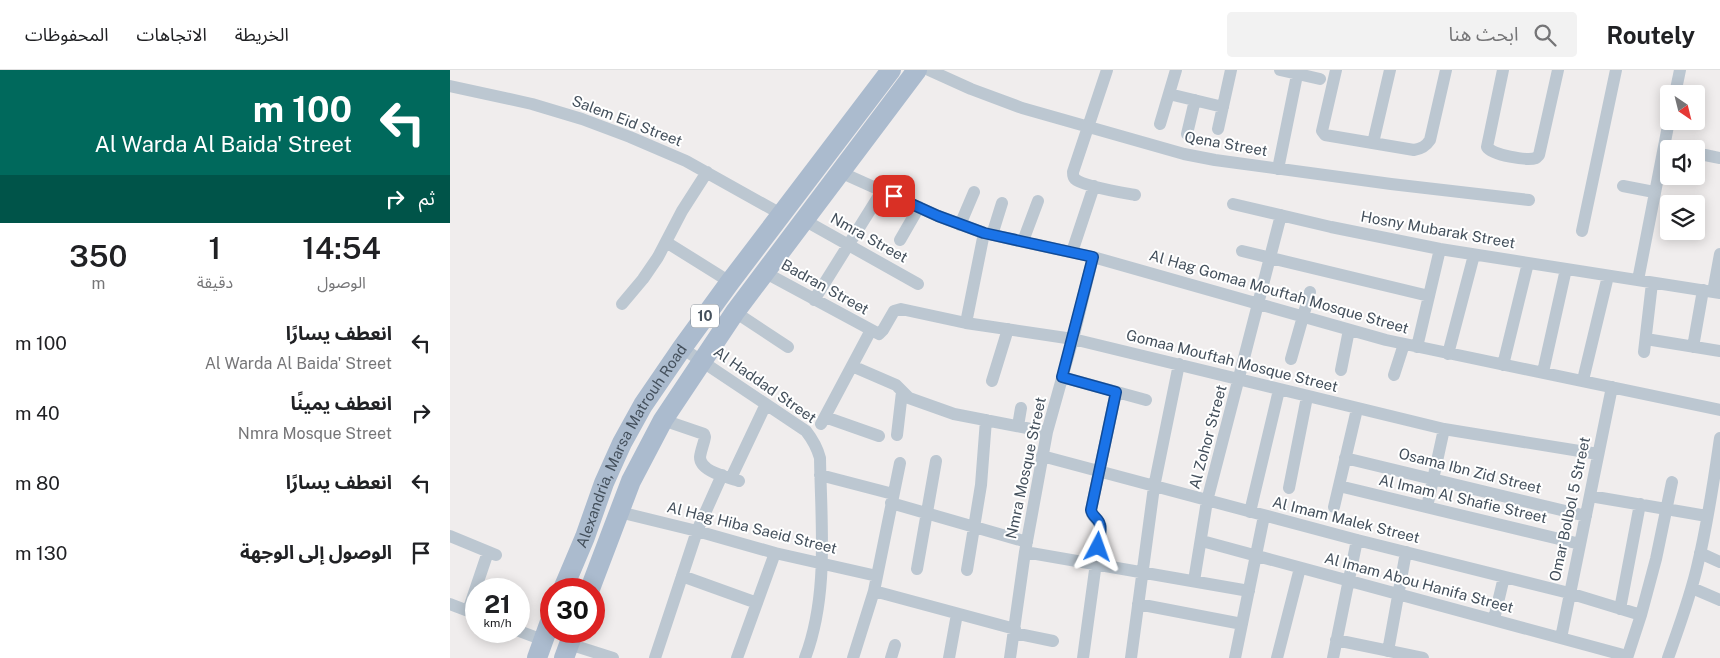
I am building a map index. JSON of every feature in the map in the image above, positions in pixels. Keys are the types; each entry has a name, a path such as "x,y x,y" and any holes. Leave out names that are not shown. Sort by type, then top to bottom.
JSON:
{"main road":[{"name":"Alexandria, Marsa Matrouh Road","path":"568,578 604,483 622,443 643,405 730,282 891,70"},
{"name":"Alexandria, Marsa Matrouh Road","path":"594,578 631,481 663,420 764,272 917,70"}],"street":[{"name":"Qena Street","path":"929,70 996,99 1022,108 1088,125 1184,154 1278,169 1529,200"},
{"path":"1107,70 1073,172 1074,177 1076,180 1094,186 1135,195"},
{"path":"1160,124 1176,70"},
{"path":"1218,128 1231,70"},
{"path":"1280,70 1298,72 1320,79"},
{"path":"1336,70 1322,131 1324,134 1414,150 1421,149 1430,140 1446,70"},
{"path":"1373,143 1390,70"},
{"path":"1504,70 1487,147 1494,152 1529,160 1539,155 1558,70"},
{"path":"1582,231 1616,70"},
{"path":"1677,85 1680,70"},
{"path":"1278,169 1298,72"},
{"name":"Salem Eid Street","path":"450,86 532,104 582,119 630,137 686,161 781,214"},
{"path":"1169,94 1223,107"},
{"path":"1187,134 1195,100"},
{"path":"1638,280 1654,192 1668,130"},
{"path":"1705,155 1720,158"},
{"path":"622,304 643,279 707,172"},
{"name":"Al Hag Gomaa Mouftah Mosque Street","path":"840,172 919,208 988,234 1093,257 1404,344 1720,410"},
{"path":"1072,252 1094,186"},
{"path":"1622,186 1654,192"},
{"path":"814,300 882,191"},
{"path":"960,225 974,192"},
{"path":"1023,241 1038,201"},
{"path":"966,323 988,234 1002,203"},
{"name":"Hosny Mubarak Street","path":"1233,204 1440,249 1712,292"},
{"path":"900,240 919,208"},
{"name":"Al Zohor Street","path":"1194,581 1208,501 1281,215"},
{"name":"Nmra Street","path":"804,220 918,284"},
{"path":"666,242 730,282"},
{"path":"1417,347 1440,249"},
{"path":"1242,251 1429,296"},
{"path":"1693,347 1712,292 1720,254"},
{"path":"1448,354 1474,255"},
{"name":"Nmra Mosque Street","path":"1010,658 1026,547 1042,456 1093,257"},
{"path":"1503,365 1528,263"},
{"path":"1543,372 1566,269"},
{"name":"Badran Street","path":"764,272 871,330"},
{"path":"1583,380 1608,276"},
{"path":"1644,352 1652,283"},
{"path":"1291,359 1310,292"},
{"name":"Gomaa Mouftah Mosque Street","path":"871,330 879,334 882,333 897,309 966,323 1073,339 1444,429 1598,454"},
{"path":"735,312 788,347"},
{"path":"992,381 1008,329"},
{"path":"871,330 823,420 880,436"},
{"path":"1340,370 1349,330"},
{"path":"1646,339 1720,351"},
{"path":"1394,375 1404,344"},
{"name":"Al Haddad Street","path":"682,348 806,431 813,439 820,458 820,475"},
{"path":"1131,658 1154,487 1179,364"},
{"path":"852,366 896,385 909,398 954,414 1047,432"},
{"path":"1062,377 1146,400"},
{"name":"Omar Bolbol 5 Street","path":"1561,638 1612,386"},
{"path":"1250,512 1279,390"},
{"path":"897,435 902,392"},
{"path":"1082,658 1101,526 1093,517 1091,510 1116,392"},
{"path":"1289,488 1308,397"},
{"path":"655,658 697,531 730,478 766,404"},
{"path":"1018,426 1021,408"},
{"path":"1334,507 1357,409"},
{"path":"663,420 704,434 706,437 700,456 701,462 705,468 730,478"},
{"path":"967,570 981,485 986,420"},
{"path":"1427,506 1444,429"},
{"path":"1668,658 1692,588 1707,516 1716,492 1720,438"},
{"name":"Al Imam Malek Street","path":"1042,456 1264,516 1569,593 1641,615"},
{"name":"Osama Ibn Zid Street","path":"1346,458 1586,516"},
{"path":"917,569 936,462"},
{"path":"853,658 874,591 900,463"},
{"path":"805,658 815,625 822,562 820,475 892,498 927,513 975,527 1026,547 1095,564 1248,591"},
{"path":"1627,657 1641,615 1656,559 1672,482"},
{"name":"Al Imam Al Shafie Street","path":"1339,486 1580,544"},
{"path":"1590,496 1707,516"},
{"path":"1620,609 1640,504"},
{"name":"Al Hag Hiba Saeid Street","path":"618,512 697,531 775,553 822,562 877,576"},
{"path":"1235,658 1264,516"},
{"path":"450,536 492,553 484,578"},
{"path":"1333,658 1357,540"},
{"name":"Al Imam Abou Hanifa Street","path":"1202,541 1627,657"},
{"path":"1380,653 1398,594 1406,552"},
{"path":"738,658 775,553"},
{"path":"1700,554 1720,562"},
{"path":"1277,658 1300,568"},
{"path":"682,576 758,603"},
{"path":"1494,620 1504,577"},
{"path":"1692,588 1720,600"},
{"path":"874,591 1054,641"},
{"path":"450,604 465,610"},
{"path":"1138,604 1242,624"},
{"path":"949,658 956,614"},
{"path":"530,640 540,649"},
{"path":"1336,640 1380,653 1423,658"},
{"path":"569,644 613,658"},
{"path":"891,658 895,645"}],"route":[{"path":"894,196 938,216 984,233 1093,257 1062,377 1116,392 1091,510 1091,514 1101,526 1098,547"}]}
